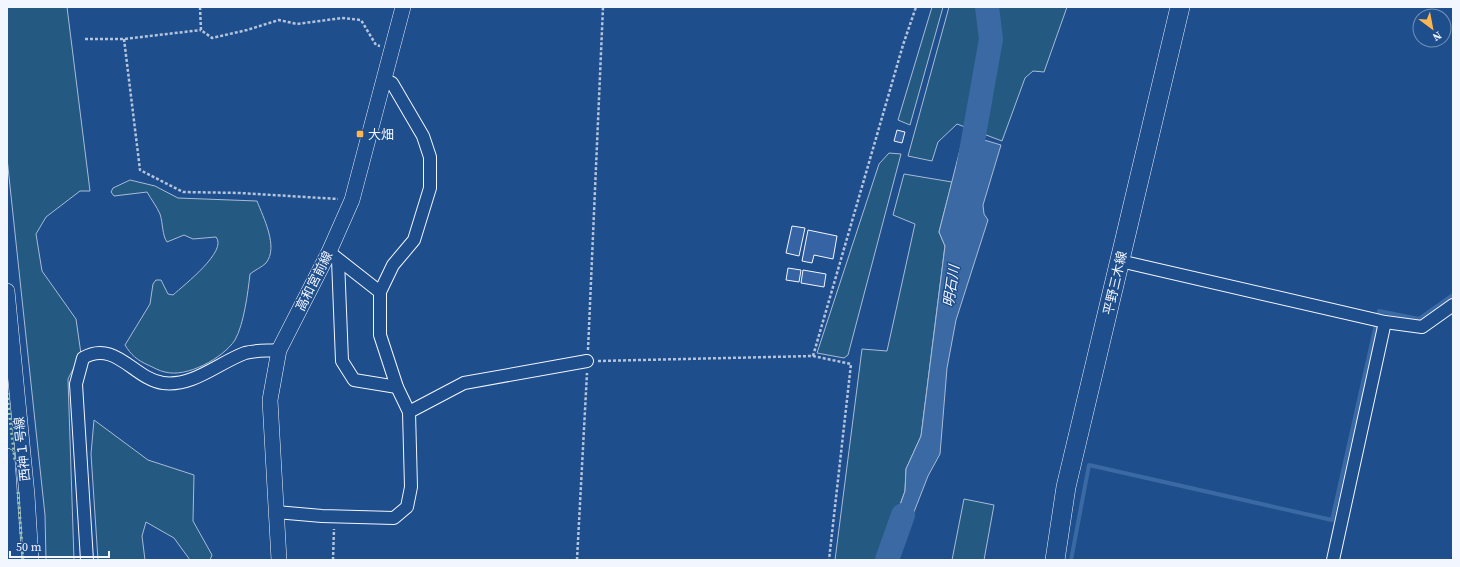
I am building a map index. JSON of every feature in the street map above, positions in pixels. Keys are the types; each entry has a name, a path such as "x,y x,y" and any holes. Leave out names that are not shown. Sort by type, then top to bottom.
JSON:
{"main road":[{"name":"平野三木線","path":"1054,560 1066,488 1180,7"}],"street":[{"name":"高和宮前線","path":"279,560 270,400 279,350 334,256 352,200 403,7"},
{"path":"276,512 394,518 407,507 411,487 409,412 397,387 380,335 380,292 393,265 414,240 430,188 430,157 423,136 392,83 384,79"},
{"path":"334,256 380,292"},
{"path":"334,256 342,361 354,380 397,387"},
{"path":"1120,261 1385,322 1422,327 1453,305"},
{"name":"西神１号線","path":"7,291 27,495 31,560"},
{"path":"1334,560 1385,322"},
{"path":"87,560 76,384 83,358 98,352 115,356 141,373 161,383 179,384 247,353 279,350"},
{"path":"409,412 464,383 587,361"},
{"name":"西神１号線","path":"7,456 14,560"}],"path":[{"path":"200,7 201,30"},
{"path":"577,560 603,7"},
{"path":"813,356 903,45 916,7"},
{"path":"85,39 124,39 201,30 212,38 247,30 279,20 297,24 342,18 361,20 376,45 392,50"},
{"path":"124,39 140,170 183,192 240,193 352,200"},
{"path":"587,361 813,356 851,364 828,560"},
{"path":"334,516 334,560"}],"shaded area":[{"path":"7,7 67,7 90,191 80,191 46,217 36,234 42,271 76,319 81,354 68,379 74,560 46,560 45,515 7,158"},
{"path":"932,7 943,7 910,125 898,120"},
{"path":"949,7 1067,7 1044,72 1033,71 1025,78 1002,141 957,124 938,142 932,161 908,156"},
{"path":"889,153 901,154 848,355 844,358 817,353 879,164"},
{"path":"904,174 952,182 939,232 945,246 921,436 906,469 905,491 894,522 889,545 882,560 835,560 862,349 887,351 915,224 893,215"},
{"path":"130,180 155,186 178,198 257,201 266,223 269,232 271,249 270,256 263,266 250,274 243,317 235,340 213,360 194,369 174,373 161,371 137,359 125,345 150,304 153,284 156,280 161,280 168,294 173,295 195,276 211,259 216,251 218,243 216,237 193,239 184,235 167,242 164,236 160,214 147,192 114,196 111,192 113,188"},
{"path":"94,420 148,460 194,475 193,521 212,555 210,560 190,560 174,538 146,522 142,536 145,560 98,560 91,454"},
{"path":"964,499 994,505 984,560 952,560"}],"water":[{"path":"964,134 1001,145 983,205 984,214 988,220 956,320 947,368 940,454 928,476 900,548 889,545 894,522 905,491 906,469 921,436 945,246 939,232"}],"building":[{"path":"897,130 905,132 902,143 894,141"},
{"path":"792,226 805,228 799,256 786,253"},
{"path":"808,230 837,236 833,259 814,255 812,263 802,261"},
{"path":"788,268 801,270 799,282 786,280"},
{"path":"803,270 826,274 824,287 801,283"}],"waterway":[{"name":"明石川","path":"968,169 991,39 987,7"},
{"path":"1071,560 1089,465 1332,520 1379,311 1419,319 1453,295"},
{"name":"明石川","path":"887,560 903,515"}],"hedge":[{"path":"7,393 15,461"},
{"path":"18,492 23,560"}],"place":[{"name":"大畑","path":"360,134"}]}
